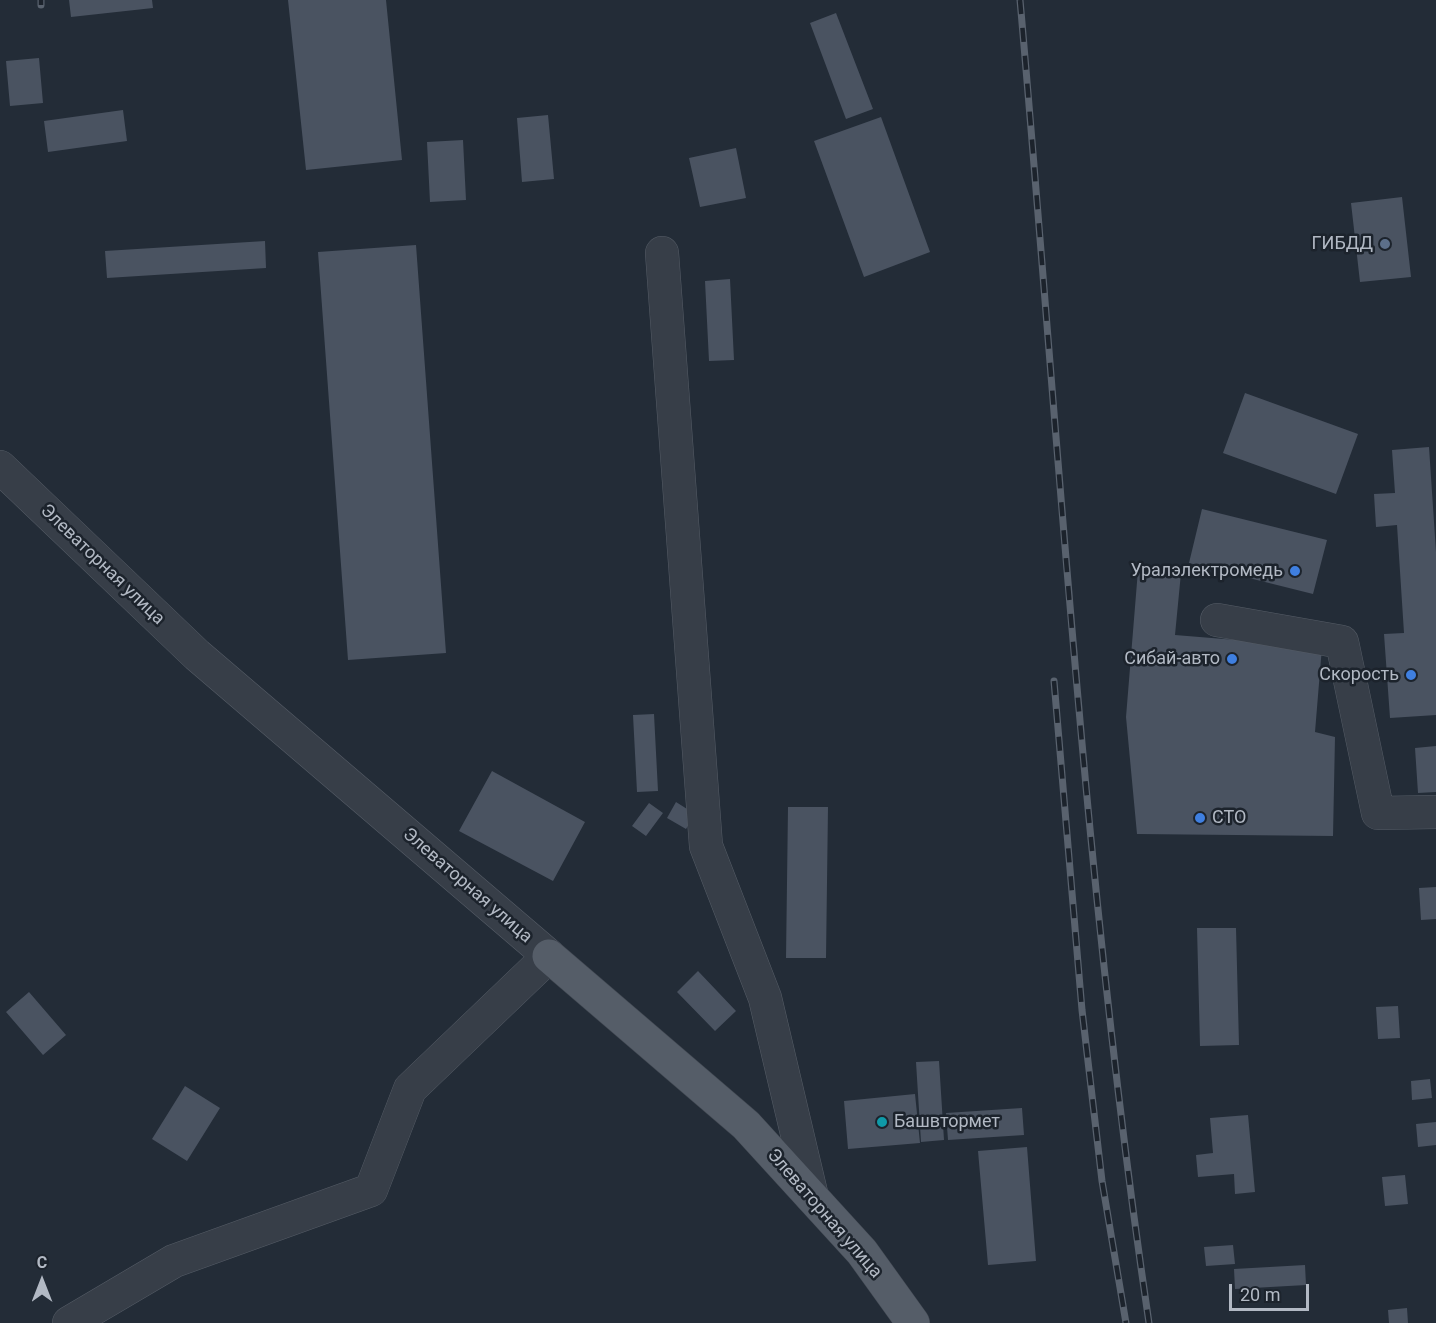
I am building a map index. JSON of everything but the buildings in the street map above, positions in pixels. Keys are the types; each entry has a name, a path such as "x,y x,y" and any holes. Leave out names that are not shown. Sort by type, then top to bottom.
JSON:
{"main road":[{"name":"Элеваторная улица","path":"549,956 746,1125 862,1252 913,1323"}],"street":[{"path":"662,253 705,846 765,999 812,1197"},
{"name":"Элеваторная улица","path":"0,467 197,655 549,956"},
{"path":"1217,620 1342,642 1378,813 1436,812"},
{"path":"69,1323 174,1262 371,1190 410,1089 549,956"}],"railway":[{"path":"41,0 41,5"},
{"path":"1020,0 1090,828 1126,1158 1149,1323"},
{"path":"1054,681 1082,1010 1102,1181 1126,1323"}],"place":[{"name":"ГИБДД","path":"1385,244"},
{"name":"Уралэлектромедь","path":"1295,571"},
{"name":"Сибай-авто","path":"1232,659"},
{"name":"Скорость","path":"1411,675"},
{"name":"СТО","path":"1200,818"},
{"name":"Башвтормет","path":"882,1122"}]}
